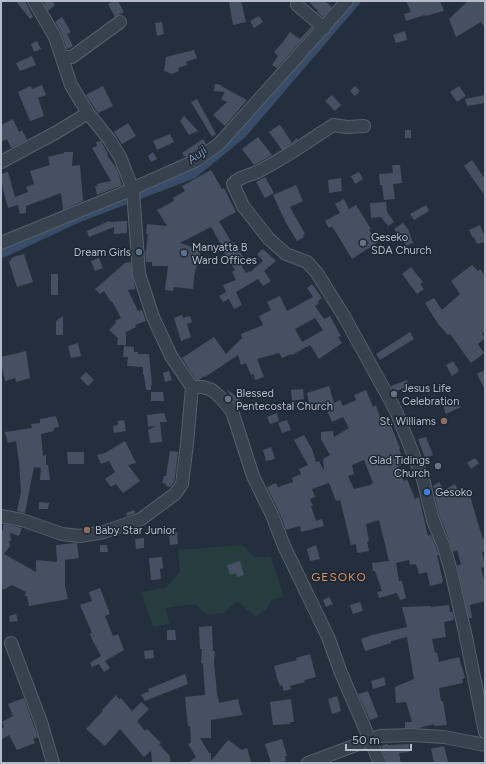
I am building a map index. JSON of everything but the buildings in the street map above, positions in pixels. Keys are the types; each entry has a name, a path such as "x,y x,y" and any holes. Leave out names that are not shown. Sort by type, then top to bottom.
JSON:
{"street":[{"path":"1,516 22,520 62,534 80,536 117,528 141,519 147,515 174,494 182,484 188,444 192,387 171,356 153,317 139,274 134,193 120,157 109,139 88,113 71,85 56,37 34,1"},
{"path":"1,243 134,193 194,161 219,144 347,1"},
{"path":"297,5 324,28"},
{"path":"63,57 72,57 120,22"},
{"path":"1,162 57,132 88,113"},
{"path":"364,126 347,127 332,125 279,160 258,172 235,181 233,184 243,206 269,240 286,254 307,262 317,273 345,318 396,412 423,479 433,520 444,547 451,571 485,732"},
{"path":"192,387 203,387 212,390 232,411 253,476 272,515 284,546 328,637 341,673 380,763"},
{"path":"11,643 41,722 53,763"},
{"path":"308,763 380,736 412,735 444,737 485,745"}],"green space":[{"path":"242,545 255,557 271,557 284,597 273,599 267,608 256,617 237,601 224,613 207,615 195,604 166,608 169,624 153,627 141,592 165,588 180,572 178,550"}],"waterway":[{"name":"Auji","path":"1,254 78,218 193,174 242,134 356,1"}],"place":[{"name":"Geseko SDA Church","path":"363,243"},
{"name":"Dream Girls","path":"139,252"},
{"name":"Manyatta B Ward Offices","path":"184,253"},
{"name":"Jesus Life Celebration","path":"394,394"},
{"name":"Blessed Pentecostal Church","path":"228,399"},
{"name":"St. Williams","path":"444,421"},
{"name":"Glad Tidings Church","path":"438,466"},
{"name":"Gesoko","path":"427,492"},
{"name":"Baby Star Junior","path":"87,530"}],"district":[{"name":"GESOKO","path":"339,577"}]}
